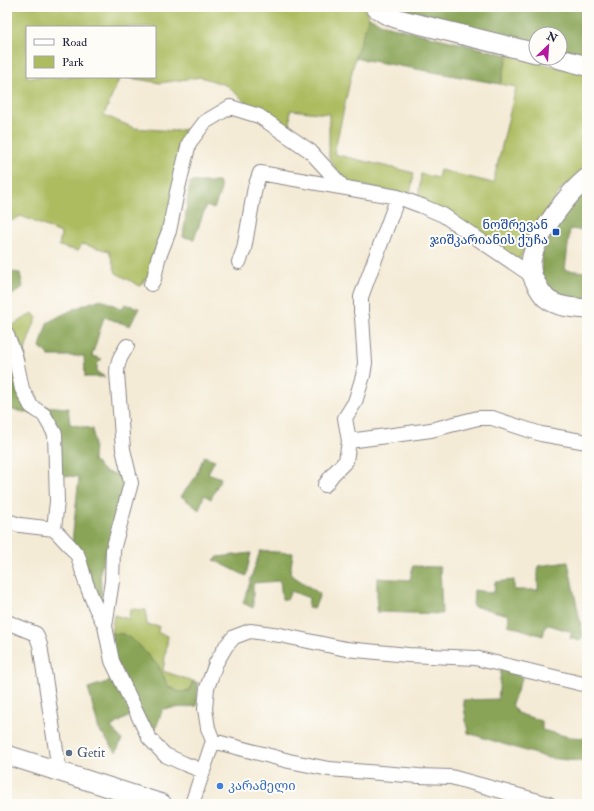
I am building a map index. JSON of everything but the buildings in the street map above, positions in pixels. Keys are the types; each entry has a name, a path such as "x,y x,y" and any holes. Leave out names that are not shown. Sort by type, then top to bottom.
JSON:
{"main road":[{"path":"375,7 385,14 398,19 528,51"},
{"path":"568,61 587,66"},
{"path":"587,178 559,207 535,247 531,262 531,275 546,298 556,304 587,309"},
{"path":"7,755 162,804"}],"street":[{"path":"151,284 154,279 158,259 169,231 189,143 205,122 230,107 259,116 310,151 343,187"},
{"path":"239,262 244,250 255,187 260,173 398,197 422,206 442,215 531,275"},
{"path":"325,485 333,474 346,461 349,441 345,418 355,402 363,376 365,363 361,297 398,197"},
{"path":"7,335 15,355 22,389 31,406 44,415 55,434 57,501 54,529"},
{"path":"105,626 112,581 113,550 131,483 123,449 117,369 120,358 127,346"},
{"path":"349,441 431,430 478,418 492,418 541,434 587,442"},
{"path":"7,521 20,525 54,529 70,545 78,556 86,583 105,626 112,661 149,738 164,755 203,771"},
{"path":"7,622 36,634 40,645 58,771"},
{"path":"192,804 213,741 208,728 205,709 207,688 216,663 226,646 234,637 250,630 280,635 346,650 475,658 587,685"},
{"path":"213,741 289,761 329,769 451,777 549,804"}],"green space":[{"path":"7,7 364,7 369,17 355,58 334,154 414,173 410,195 345,182 329,158 329,114 290,110 291,136 257,113 228,86 201,77 160,83 130,78 156,78 156,26 26,26 26,78 120,78 104,115 134,128 174,131 193,128 175,197 149,275 140,286 116,273 109,251 82,244 78,251 59,246 61,233 21,216 7,223"},
{"path":"385,7 491,7 520,12 538,9 539,7 587,7 587,60 568,55 568,26 528,26 528,45"},
{"path":"369,17 384,25 508,55 500,84 355,58"},
{"path":"508,55 528,60 528,66 554,66 587,74 587,172 562,188 532,234 518,262 418,199 421,174 438,178 440,170 493,183 516,87 500,84"},
{"path":"190,182 219,182 221,189 214,209 206,206 194,239 183,237"},
{"path":"587,190 587,231 570,229 565,270 587,272 587,300 564,298 552,290 542,277 541,256 553,232 565,213"},
{"path":"11,272 20,273 23,287 7,299 7,275"},
{"path":"101,299 122,309 125,304 139,308 130,326 104,317 92,356 102,359 97,364 97,372 105,377 85,377 84,356 49,356 40,347 47,323 73,310"},
{"path":"33,313 37,318 25,350 25,364 7,329"},
{"path":"7,349 42,415 7,409"},
{"path":"43,406 68,408 70,424 93,429 93,460 105,472 130,477 100,572 103,619 72,542 79,477 59,475"},
{"path":"204,456 215,460 208,473 221,478 211,499 204,495 199,510 181,496 195,478"},
{"path":"260,551 293,553 290,574 320,594 314,609 308,608 309,598 291,591 287,600 282,599 280,581 253,583 253,608 243,603"},
{"path":"251,553 246,576 214,560 218,557"},
{"path":"568,562 583,636 579,641 570,638 572,632 546,624 543,636 508,625 509,615 473,606 474,590 494,593 495,582 514,580 514,590 538,590 538,566"},
{"path":"413,566 440,567 442,614 377,612 377,578 410,580"},
{"path":"130,609 146,610 147,625 159,626 158,633 168,636 163,671 193,681 189,691 179,692 168,686 158,665 138,644 111,633 114,615 129,619"},
{"path":"111,633 124,634 138,644 158,665 168,686 179,692 189,691 193,681 198,683 197,706 163,709 153,735 114,658"},
{"path":"501,669 523,676 512,704 517,713 542,721 542,730 570,737 587,738 587,762 548,758 468,733 463,700 498,699"},
{"path":"117,679 133,714 111,727 122,740 116,752 99,730 88,688"}],"place":[{"name":"ნოშრევან ჯიშკარიანის ქუჩა","path":"556,232"},
{"name":"Getit","path":"69,753"},
{"name":"კარამელი","path":"220,786"}]}
